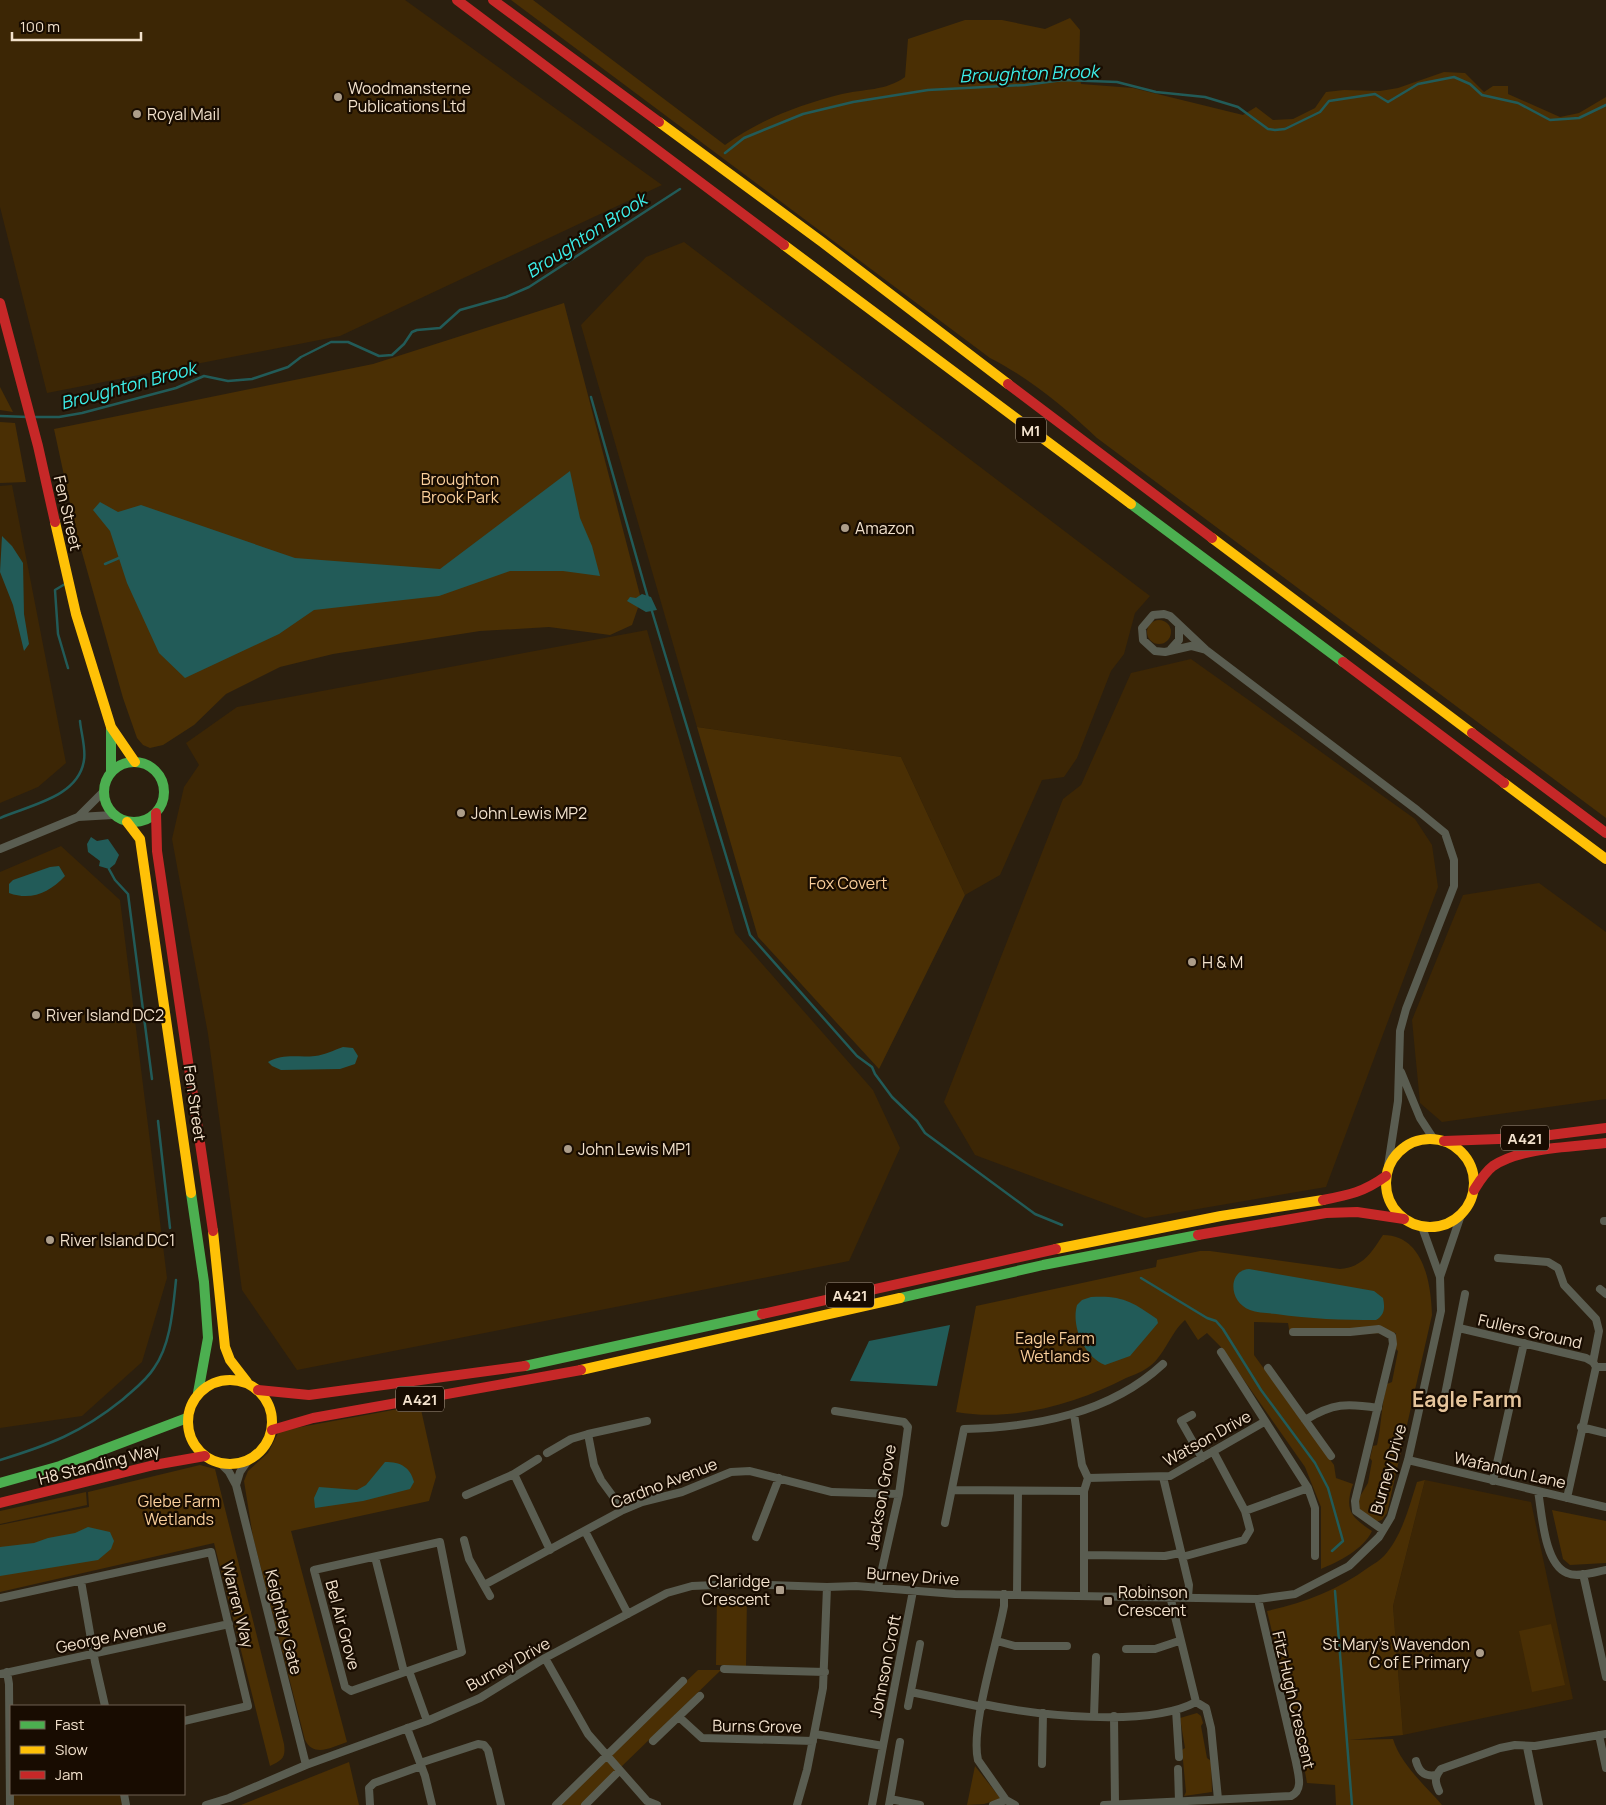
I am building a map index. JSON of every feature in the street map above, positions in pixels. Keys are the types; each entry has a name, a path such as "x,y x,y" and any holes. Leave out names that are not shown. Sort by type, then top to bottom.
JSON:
{"main road":[{"name":"M1","path":"457,0 1606,859"},
{"name":"M1","path":"493,0 822,242 1098,453 1606,832"},
{"name":"Fen Street","path":"0,303 33,427 68,582 111,727 111,772"},
{"name":"Fen Street","path":"111,727 135,762"},
{"path":"135,762 154,770 163,783 164,799 156,813 148,819 138,822 127,822 113,815 108,808 104,792 107,778 111,772 126,763 135,762"},
{"name":"Fen Street","path":"156,813 158,850 216,1253 225,1347 230,1360 247,1382"},
{"name":"Fen Street","path":"127,822 140,839 199,1234 208,1338 198,1393"},
{"name":"A421","path":"1438,1139 1526,1138 1606,1128"},
{"path":"1438,1139 1464,1154 1471,1165 1474,1191 1469,1204 1461,1215 1449,1223 1436,1227 1422,1227 1404,1219 1389,1200 1386,1188 1387,1171 1396,1154 1406,1145 1419,1140 1438,1139"},
{"name":"A421","path":"1474,1191 1482,1176 1494,1165 1518,1156 1606,1143"},
{"name":"A421","path":"258,1390 309,1395 523,1366 612,1348 1032,1254 1221,1216 1351,1195 1368,1189 1387,1171"},
{"name":"A421","path":"247,1382 268,1401 276,1428 313,1418 601,1366 1043,1265 1221,1231 1326,1213 1357,1212 1404,1219"},
{"path":"247,1382 234,1379 221,1380 208,1385 198,1393 183,1420 194,1446 205,1456 220,1463 230,1464 249,1460 260,1452 276,1428"},
{"name":"H8 Standing Way","path":"0,1484 60,1466 183,1420"},
{"name":"H8 Standing Way","path":"0,1503 154,1466 205,1456"}],"street":[{"path":"1206,650 1191,646 1162,652 1150,649 1143,640 1142,628 1148,619 1160,614 1170,616 1206,650 1445,833 1454,860 1454,886 1406,1009 1400,1031 1398,1101 1387,1171"},
{"path":"1171,649 1179,640 1179,626"},
{"path":"78,817 104,792"},
{"path":"0,849 78,817 113,815"},
{"path":"1400,1070 1420,1118 1438,1139"},
{"path":"1440,1277 1461,1215"},
{"path":"1422,1227 1440,1277"},
{"name":"Fullers Ground","path":"1459,1328 1586,1358 1594,1364 1599,1332 1596,1319 1564,1285 1558,1268 1548,1262 1498,1258"},
{"name":"Burney Drive","path":"206,1805 229,1798 306,1765 427,1721 480,1698 545,1658 667,1593 692,1586 740,1584 878,1587 913,1591 1018,1595 1170,1596 1258,1599 1295,1594 1349,1566 1365,1552 1391,1517 1408,1460 1441,1311 1440,1277"},
{"name":"Fullers Ground","path":"1443,1405 1465,1294"},
{"path":"1293,1332 1350,1332 1379,1329 1392,1336 1393,1344 1355,1501 1356,1512 1383,1530"},
{"path":"1493,1481 1524,1343"},
{"path":"1221,1352 1308,1488 1315,1508 1315,1556"},
{"path":"945,1524 964,1429 1038,1424 1074,1414 1124,1394 1149,1377 1163,1364"},
{"path":"1567,1498 1594,1364 1606,1367"},
{"path":"1268,1368 1331,1456"},
{"path":"1305,1420 1323,1409 1347,1404 1378,1408"},
{"name":"Jackson Grove","path":"835,1411 904,1422 908,1427 899,1494 878,1587"},
{"path":"1074,1414 1082,1465 1088,1478 1084,1491 1084,1596"},
{"path":"1192,1415 1181,1422 1202,1458"},
{"path":"547,1453 570,1439 646,1421"},
{"name":"Watson Drive","path":"1163,1477 1202,1458 1264,1422"},
{"path":"1581,1427 1606,1433"},
{"path":"588,1434 594,1465 601,1480 623,1510"},
{"path":"1084,1555 1181,1555 1244,1540 1250,1530 1245,1511 1214,1451"},
{"path":"466,1495 514,1474 538,1459"},
{"path":"236,1485 240,1472 249,1460"},
{"name":"Wafandun Lane","path":"1408,1460 1606,1507"},
{"name":"Keightley Gate","path":"220,1463 229,1472 236,1485 306,1765"},
{"name":"Cardno Avenue","path":"484,1585 623,1510 642,1502 682,1492 731,1472 750,1471 832,1492 899,1494"},
{"path":"514,1474 550,1550"},
{"path":"1088,1478 1093,1476 1163,1477 1189,1586 1188,1597"},
{"path":"756,1537 779,1478"},
{"path":"1245,1511 1308,1488"},
{"path":"952,1490 1084,1491"},
{"path":"1018,1491 1018,1595"},
{"path":"1538,1491 1548,1547 1556,1566 1568,1574 1583,1574 1606,1570"},
{"path":"584,1531 628,1614"},
{"path":"464,1540 469,1559 490,1596"},
{"path":"406,1671 462,1652 440,1542 375,1557 406,1671 427,1721"},
{"name":"Warren Way","path":"0,1598 211,1552 248,1706 185,1721"},
{"name":"Bel Air Grove","path":"375,1557 314,1570 345,1687 351,1691 406,1671"},
{"path":"1583,1574 1603,1648 1606,1677"},
{"path":"81,1581 105,1705"},
{"path":"797,1805 814,1737 825,1672 827,1587"},
{"name":"Johnson Croft","path":"872,1805 913,1591"},
{"path":"1004,1594 1004,1606 982,1706 976,1743 978,1760 1006,1800 1015,1805"},
{"path":"1170,1596 1196,1702 1206,1708 1211,1728 1218,1799"},
{"name":"Fitz Hugh Crescent","path":"1104,1805 1218,1799 1244,1801 1296,1794 1299,1789 1296,1762 1258,1599"},
{"name":"George Avenue","path":"3,1673 228,1624"},
{"path":"1126,1649 1155,1649 1180,1641"},
{"path":"997,1642 1015,1646 1067,1646"},
{"path":"908,1706 920,1644"},
{"path":"1094,1716 1096,1657"},
{"path":"545,1658 585,1730 647,1801 657,1805"},
{"path":"724,1669 825,1672"},
{"path":"3,1673 9,1684 4,1767 10,1805"},
{"path":"556,1805 684,1682"},
{"path":"911,1692 1019,1712 1094,1716 1152,1715 1176,1710 1196,1702"},
{"name":"Burns Grove","path":"653,1741 700,1696"},
{"path":"1176,1710 1178,1757"},
{"path":"1042,1764 1043,1713"},
{"path":"1114,1716 1115,1804"},
{"name":"Burns Grove","path":"679,1717 702,1738 814,1737"},
{"path":"407,1728 421,1764 432,1805"},
{"path":"1416,1761 1418,1769 1424,1774 1436,1775 1448,1766 1484,1752 1515,1745 1527,1747 1603,1735 1606,1768"},
{"path":"814,1737 883,1746"},
{"path":"900,1742 889,1802 920,1805"},
{"path":"370,1805 369,1788 374,1783 478,1744 484,1745 488,1750 501,1805"},
{"path":"1527,1747 1539,1805"},
{"path":"1178,1769 1179,1801"},
{"path":"585,1805 619,1771"},
{"path":"1436,1775 1435,1782 1439,1791"},
{"path":"993,1805 1006,1800"}],"shaded area":[{"path":"0,0 405,0 662,185 340,336 47,393 0,207"},
{"path":"684,242 1150,596 1135,613 1124,654 1111,671 1077,758 1064,777 1042,780 1000,875 965,895 901,757 697,727 581,325 646,257"},
{"path":"12,485 66,763 38,787 0,803 0,486"},
{"path":"647,630 735,933 873,1090 900,1148 849,1261 297,1370 242,1290 208,1034 172,839 184,787 199,765 186,743 237,707"},
{"name":"H & M","path":"1191,659 1415,819 1432,845 1438,887 1326,1187 1145,1218 975,1155 944,1102 1063,799 1081,785 1131,673"},
{"path":"61,846 120,900 167,1278 142,1362 82,1416 0,1428 0,872"},
{"path":"1539,883 1606,932 1606,1099 1442,1122 1420,1103 1412,1020 1463,895"},
{"name":"St Mary's Wavendon C of E Primary","path":"1425,1480 1531,1502 1573,1699 1403,1735 1393,1606"},
{"path":"12,1795 120,1795 122,1805 12,1805"}],"green space":[{"path":"511,0 533,0 725,145 767,120 796,108 842,94 882,87 898,82 905,77 908,39 965,20 1002,20 1045,29 1070,18 1080,30 1079,72 1081,84 1133,88 1243,115 1256,107 1273,120 1293,119 1315,108 1326,92 1344,90 1380,91 1398,88 1444,72 1465,73 1484,92 1493,86 1508,86 1508,94 1560,117 1579,113 1606,97 1606,818 1097,438 1046,394 990,358"},
{"name":"Broughton Brook Park","path":"564,303 641,599 632,625 610,635 549,627 480,631 333,654 280,667 226,694 194,725 163,745 150,748 143,745 137,738 123,698 76,531 54,429 373,364"},
{"path":"0,387 13,412 0,410"},
{"path":"0,422 15,423 26,482 0,483"},
{"path":"1159,620 1168,623 1171,632 1168,641 1159,644 1150,641 1147,632 1150,623"},
{"name":"Fox Covert","path":"697,727 901,757 965,895 879,1069 758,937"},
{"name":"Eagle Farm Wetlands","path":"1383,1235 1397,1237 1408,1243 1416,1252 1427,1276 1432,1315 1387,1513 1382,1520 1375,1522 1359,1509 1359,1498 1368,1483 1372,1461 1370,1458 1373,1446 1377,1445 1385,1392 1387,1384 1392,1382 1398,1351 1395,1348 1396,1333 1290,1335 1288,1323 1254,1322 1254,1355 1334,1465 1336,1478 1353,1484 1349,1500 1351,1512 1354,1517 1372,1531 1357,1549 1321,1569 1321,1507 1305,1467 1220,1346 1207,1333 1198,1340 1185,1320 1155,1362 1145,1370 1086,1396 1044,1408 1000,1415 956,1412 976,1306 1156,1267 1157,1260 1200,1251 1340,1269 1348,1268 1366,1258"},
{"path":"420,1405 436,1477 429,1501 291,1531 347,1742 324,1750 313,1749 305,1740 253,1537 244,1481 248,1471 268,1453 279,1431"},
{"name":"Glebe Farm Wetlands","path":"200,1465 215,1469 284,1744 284,1756 270,1766 214,1543 0,1592 0,1525 89,1507 88,1492"},
{"path":"1425,1480 1393,1606 1403,1735 1349,1740 1393,1739 1408,1766 1442,1805 1336,1805 1335,1785 1307,1783 1267,1611 1320,1595 1357,1575 1381,1559 1396,1540 1417,1482"},
{"path":"86,1492 87,1505 0,1524 0,1511"},
{"path":"1552,1510 1606,1521 1606,1563 1570,1565 1563,1559"},
{"path":"717,1594 747,1595 746,1666 716,1665"},
{"path":"1551,1624 1565,1685 1532,1692 1519,1631"},
{"path":"698,1670 721,1670 620,1768 608,1756"},
{"path":"1197,1713 1201,1716 1203,1723 1201,1726 1207,1758 1211,1761 1212,1792 1184,1796 1186,1792 1182,1750 1185,1748 1180,1718"},
{"path":"606,1759 617,1771 582,1805 558,1805"},
{"path":"349,1762 359,1805 241,1805"},
{"path":"975,1766 1001,1799 984,1804 967,1805"}],"water":[{"path":"570,471 580,518 592,546 600,576 563,571 510,571 439,596 314,610 279,634 185,678 159,653 127,583 110,531 93,510 100,502 118,512 141,505 295,558 440,569"},
{"path":"2,536 12,546 23,563 24,614 29,644 24,651 13,605 0,572"},
{"path":"642,594 651,597 657,610 646,612 627,601 630,597 636,598"},
{"path":"91,837 97,841 108,839 119,855 115,864 109,869 99,866 100,861 88,852 87,844"},
{"path":"59,866 65,876 46,891 32,896 9,893 9,884 13,880 50,867"},
{"path":"343,1047 353,1048 358,1056 355,1064 340,1069 281,1070 268,1062 285,1057 326,1054"},
{"path":"1249,1269 1374,1291 1383,1298 1384,1310 1376,1320 1314,1318 1253,1311 1243,1306 1238,1300 1234,1294 1233,1287 1237,1275"},
{"path":"1091,1297 1111,1297 1127,1301 1157,1319 1158,1323 1130,1356 1105,1365 1085,1348 1076,1322 1077,1305 1082,1300"},
{"path":"950,1325 937,1386 850,1381 869,1341"},
{"path":"385,1462 400,1464 407,1469 414,1482 410,1489 363,1501 315,1508 314,1498 319,1487 357,1490 366,1485"},
{"path":"88,1527 110,1532 114,1541 111,1549 98,1560 0,1576 0,1547 34,1543 48,1538 75,1533"}],"waterway":[{"name":"Broughton Brook","path":"725,153 744,138 803,114 853,102 928,90 1025,85 1063,80 1117,82 1156,92 1205,97 1238,107 1268,129 1275,130 1285,129 1320,112 1329,101 1375,94 1388,102 1418,84 1454,77 1470,84 1482,95 1518,103 1550,120 1579,118 1606,105"},
{"name":"Broughton Brook","path":"34,417 59,417 82,413 176,388 204,376 228,381 252,379 288,367 301,357 331,342 348,342 379,356 392,355 404,344 412,332 440,328 460,310 506,297 529,287 680,189"},
{"path":"591,397 648,598"},
{"name":"Broughton Brook","path":"0,416 28,417"},
{"path":"105,564 119,558"},
{"path":"65,584 55,590 58,634 68,668"},
{"path":"651,608 750,935 857,1056 872,1067 892,1097 917,1121 925,1133 1035,1214 1062,1225"},
{"path":"0,818 51,798 73,783 80,773 84,760 80,721"},
{"path":"109,869 115,880 128,894 152,1079"},
{"path":"158,1121 170,1228"},
{"path":"1141,1278 1207,1318 1216,1321 1223,1329 1261,1390 1315,1463 1328,1488 1343,1541 1332,1551"},
{"path":"0,1460 34,1449 78,1430 122,1400 151,1373 160,1358 168,1337 176,1280"},
{"path":"1335,1591 1352,1805"}],"traffic: fast":[{"path":"1131,504 1343,662"},
{"path":"111,728 111,772"},
{"path":"128,762 140,762 151,767 159,775 164,786 164,792 162,804 151,817 140,822 128,822 117,817 109,809 104,798 104,786 109,775 117,767 128,762"},
{"path":"191,1193 204,1282 208,1338 198,1393"},
{"path":"900,1298 1043,1265 1198,1235"},
{"path":"525,1366 762,1314"},
{"path":"0,1483 60,1466 187,1418"}],"traffic: slow":[{"path":"659,122 822,242 1008,384"},
{"path":"784,245 1131,504"},
{"path":"55,522 76,614 111,727 135,762"},
{"path":"1212,538 1472,733"},
{"path":"1504,783 1606,859"},
{"path":"127,822 140,839 191,1193"},
{"path":"1421,1139 1439,1139 1455,1146 1467,1158 1474,1174 1474,1183 1474,1192 1467,1208 1455,1220 1439,1227 1421,1227 1405,1220 1393,1208 1386,1192 1386,1174 1393,1158 1405,1146 1421,1139"},
{"path":"1056,1249 1221,1216 1323,1200"},
{"path":"213,1231 225,1347 230,1360 247,1382"},
{"path":"581,1370 900,1298"},
{"path":"222,1380 238,1380 254,1387 265,1398 272,1414 272,1422 269,1438 260,1452 254,1457 238,1464 222,1464 206,1457 195,1446 188,1430 188,1414 195,1398 206,1387 222,1380"}],"traffic: jam":[{"path":"457,0 784,245"},
{"path":"493,0 659,122"},
{"path":"0,303 38,446 55,522"},
{"path":"1008,384 1212,538"},
{"path":"1343,662 1504,783"},
{"path":"1472,733 1606,833"},
{"path":"156,813 157,851 213,1231"},
{"path":"1444,1141 1526,1138 1606,1128"},
{"path":"1474,1190 1493,1166 1518,1155 1532,1151 1606,1143"},
{"path":"1323,1200 1356,1192 1371,1186 1386,1176"},
{"path":"1198,1235 1326,1213 1357,1212 1404,1219"},
{"path":"762,1314 1056,1249"},
{"path":"258,1390 309,1395 525,1366"},
{"path":"272,1430 313,1418 581,1370"},
{"path":"0,1503 154,1465 205,1456"}],"place":[{"name":"Woodmansterne Publications Ltd","path":"338,97"},
{"name":"Royal Mail","path":"137,114"},
{"name":"Amazon","path":"845,528"},
{"name":"John Lewis MP2","path":"461,813"},
{"name":"H & M","path":"1192,962"},
{"name":"River Island DC2","path":"36,1015"},
{"name":"John Lewis MP1","path":"568,1149"},
{"name":"River Island DC1","path":"50,1240"},
{"name":"Claridge Crescent","path":"780,1590"},
{"name":"Robinson Crescent","path":"1108,1601"},
{"name":"St Mary's Wavendon C of E Primary","path":"1480,1653"}],"district":[{"name":"Eagle Farm","path":"1467,1399"}]}
